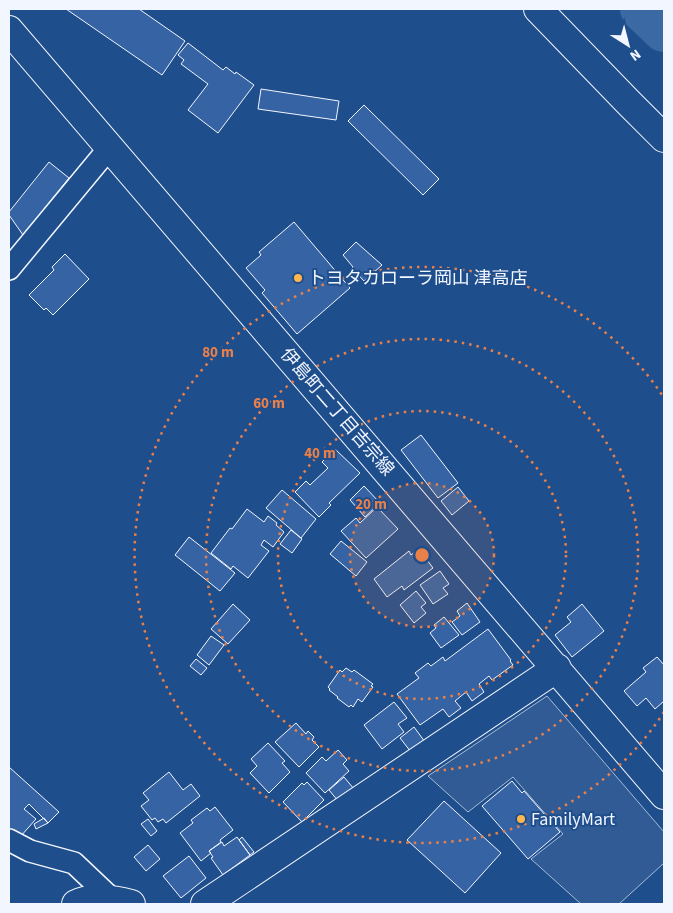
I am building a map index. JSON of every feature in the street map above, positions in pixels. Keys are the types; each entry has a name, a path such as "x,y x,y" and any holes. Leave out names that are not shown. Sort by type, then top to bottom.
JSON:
{"street":[{"path":"538,9 664,138"},
{"name":"伊島町二丁目吉宗線","path":"9,30 664,795"},
{"path":"9,269 110,147"},
{"path":"205,904 557,668"},
{"path":"9,840 30,851 74,863 121,902"},
{"path":"76,904 81,902 121,902"}],"shaded area":[{"path":"547,696 664,832 664,863 619,904 581,904 531,859 563,834 513,777 468,812 428,776"}],"building":[{"path":"66,9 139,9 185,41 162,75"},
{"path":"188,43 223,70 226,67 254,85 218,133 188,110 208,84 181,64 184,60 178,55"},
{"path":"261,89 339,101 336,120 258,109"},
{"path":"364,105 439,179 423,195 348,121"},
{"path":"49,162 69,178 23,235 9,215 9,212"},
{"name":"トヨタカローラ岡山 津高店","path":"294,222 350,288 297,334 262,293 265,290 246,268 261,255 259,252"},
{"path":"356,242 382,265 364,281 343,255"},
{"path":"65,254 89,279 53,315 46,308 44,310 29,295 54,270 52,267"},
{"path":"421,435 458,483 438,498 401,450"},
{"path":"335,449 360,473 329,503 331,505 319,517 295,492 306,481 310,485 328,468 322,462"},
{"path":"364,486 380,503 365,517 350,500"},
{"path":"458,487 469,501 452,515 441,501"},
{"path":"282,490 316,519 301,538 266,508"},
{"path":"377,507 398,529 366,558 341,531 356,518 360,523"},
{"path":"247,509 264,522 268,516 284,532 273,547 264,540 261,545 269,551 248,578 233,566 231,569 211,553"},
{"path":"291,530 302,539 292,553 280,544"},
{"path":"189,537 235,573 220,591 175,555"},
{"path":"341,541 367,562 356,576 330,554"},
{"path":"419,549 433,568 404,590 402,586 387,597 374,579 409,551 411,555"},
{"path":"440,571 449,584 443,588 448,594 433,604 420,585"},
{"path":"416,591 426,603 421,607 426,613 414,623 400,605"},
{"path":"467,603 480,622 462,635 452,622 460,616 457,611"},
{"path":"233,604 250,620 228,644 211,629"},
{"path":"582,604 604,631 572,657 555,635 571,622 567,617"},
{"path":"444,617 459,635 441,648 430,633 436,628 434,625"},
{"path":"488,629 513,665 492,680 489,676 479,684 484,692 472,701 466,692 455,701 461,708 449,717 443,709 420,725 397,694 419,678 415,673 428,663 431,666 443,657 445,661"},
{"path":"211,636 224,645 209,665 197,655"},
{"path":"657,657 664,665 664,701 655,709 646,698 637,706 624,691 646,672 643,668"},
{"path":"196,659 207,668 201,675 190,666"},
{"path":"346,668 352,672 354,670 373,684 371,686 373,687 362,702 358,699 353,707 351,705 349,707 337,698 328,687 340,670 342,672"},
{"path":"394,702 407,718 398,724 404,732 382,749 364,725"},
{"path":"296,723 306,734 308,731 314,737 312,740 319,747 299,767 275,742"},
{"path":"414,727 425,742 411,752 400,738"},
{"path":"268,743 285,761 282,763 290,772 269,793 250,773 257,766 251,759"},
{"path":"338,750 347,760 343,764 349,771 325,793 306,773 322,757 326,761"},
{"path":"9,767 59,812 48,823 29,804 24,809 36,819 20,837 13,830 9,832"},
{"path":"169,772 183,790 191,784 200,796 166,823 163,819 158,822 155,818 152,820 141,806 149,800 143,793"},
{"path":"344,777 354,789 338,801 329,790"},
{"name":"FamilyMart","path":"512,781 522,793 524,791 560,832 528,859 482,806"},
{"path":"307,782 324,800 302,822 283,802 302,783 304,785"},
{"path":"444,801 501,853 465,893 407,840"},
{"path":"215,807 233,830 220,840 221,842 209,851 211,853 201,861 180,833 193,823 191,820 207,808 210,811"},
{"path":"44,818 48,823 36,829 34,824"},
{"path":"148,819 157,831 151,836 141,824"},
{"path":"237,837 250,855 223,875 211,858 213,857 209,851 222,842 224,846"},
{"path":"242,837 254,852 250,855 239,840"},
{"path":"148,845 160,859 146,871 134,857"},
{"path":"189,856 206,878 181,898 163,876"}],"waterway":[{"path":"642,9 664,30"}],"place":[{"name":"トヨタカローラ岡山 津高店","path":"298,278"},
{"name":"FamilyMart","path":"521,819"}]}
